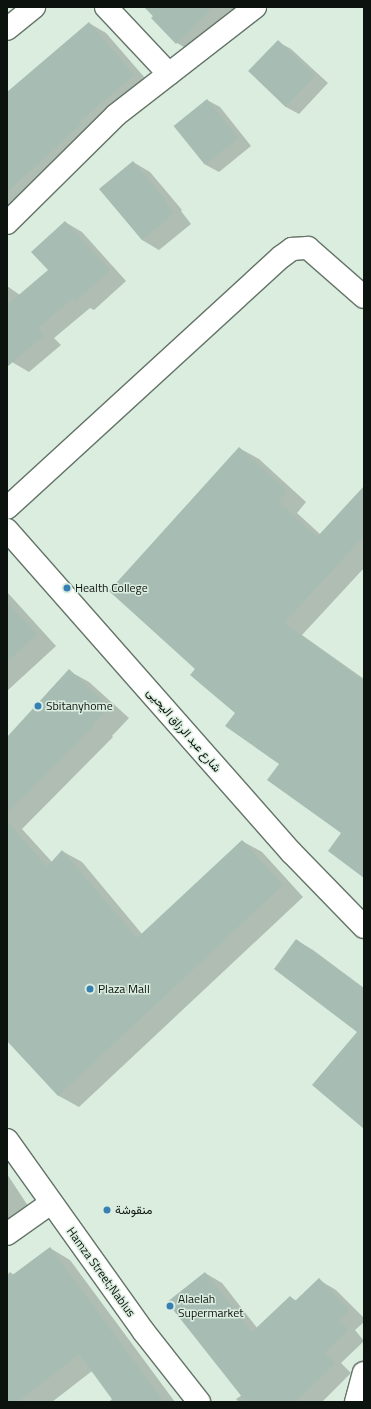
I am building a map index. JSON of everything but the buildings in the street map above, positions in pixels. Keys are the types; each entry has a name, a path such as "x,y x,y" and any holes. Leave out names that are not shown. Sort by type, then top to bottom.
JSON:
{"street":[{"path":"7,29 34,7"},
{"path":"106,7 169,74"},
{"path":"7,223 116,116 255,7"},
{"path":"7,508 281,257 292,249 308,248 364,297"},
{"name":"شارع عبد الرزاق اليحيى","path":"7,530 292,853 364,927"},
{"name":"Hamza Street;Nablus","path":"7,1140 144,1332 199,1402"},
{"path":"7,1234 51,1203"},
{"path":"356,1402 364,1372"}],"place":[{"name":"Health College","path":"67,588"},
{"name":"Sbitanyhome","path":"38,706"},
{"name":"Plaza Mall","path":"90,989"},
{"name":"منقوشة","path":"107,1210"},
{"name":"Alaelah Supermarket","path":"170,1306"}]}
